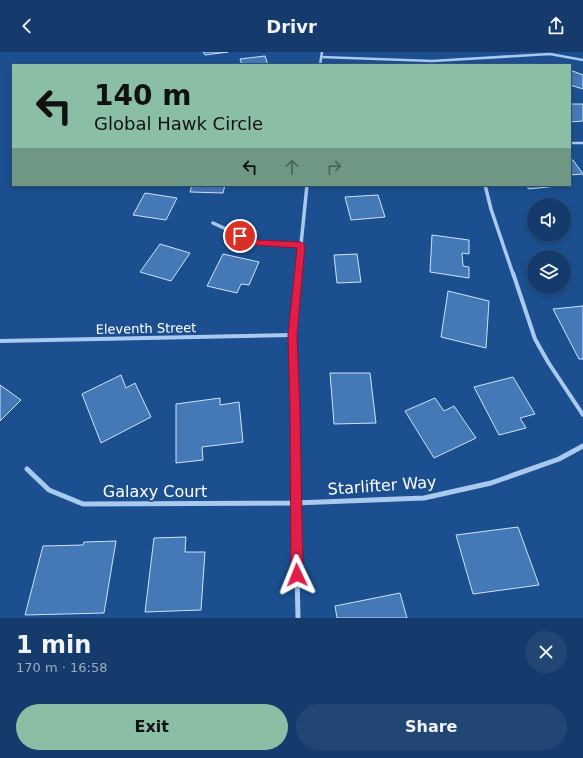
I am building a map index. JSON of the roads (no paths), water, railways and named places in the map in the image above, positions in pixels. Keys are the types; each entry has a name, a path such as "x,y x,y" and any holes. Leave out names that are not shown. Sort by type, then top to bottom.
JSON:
{"street":[{"path":"320,64 322,52"},
{"path":"321,57 432,61 550,54 583,60"},
{"path":"571,143 583,143"},
{"path":"298,618 295,503 295,409 292,335 307,186"},
{"path":"485,186 494,217 535,339 548,362 583,415"},
{"path":"213,223 254,242 301,245"},
{"name":"Eleventh Street","path":"0,341 292,335"},
{"name":"Starlifter Way","path":"295,503 424,498 491,483 559,459 583,446"},
{"name":"Galaxy Court","path":"27,469 49,490 83,504 295,503"}]}
